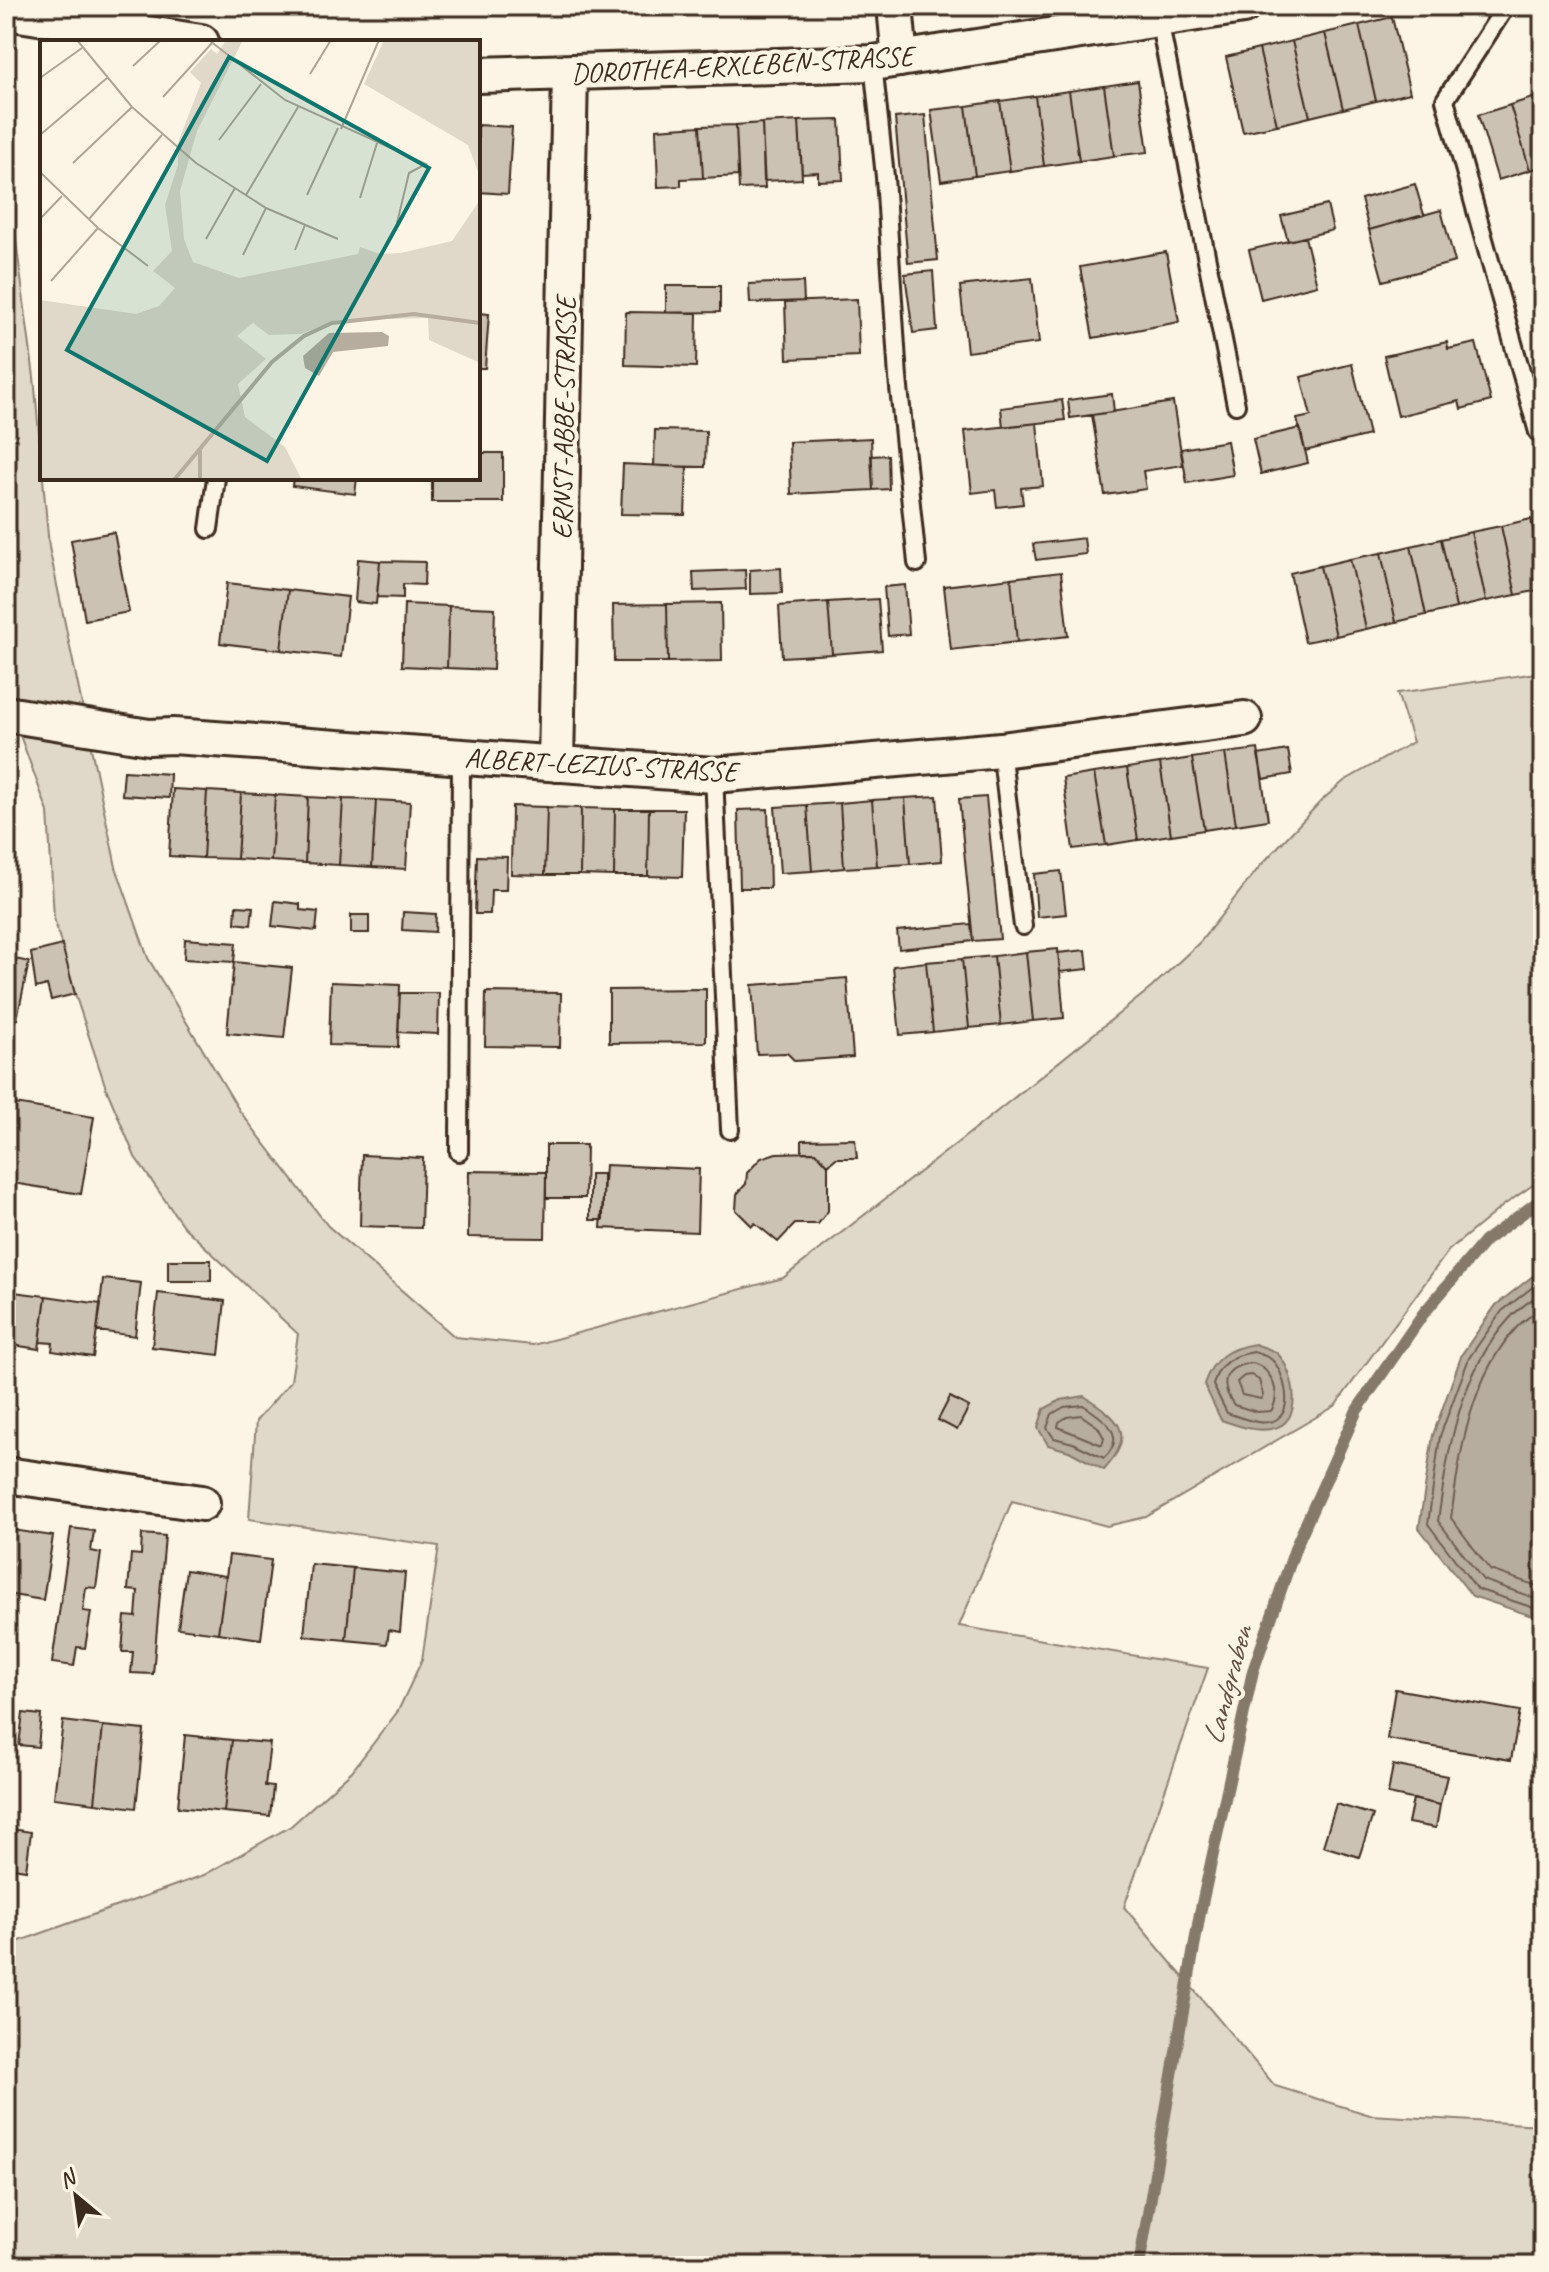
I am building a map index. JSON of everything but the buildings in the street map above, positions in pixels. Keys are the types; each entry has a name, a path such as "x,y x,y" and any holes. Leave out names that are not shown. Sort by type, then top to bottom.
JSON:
{"street":[{"path":"887,61 895,6"},
{"name":"DOROTHEA-ERXLEBEN-STRASSE","path":"480,75 887,61 1243,6"},
{"path":"6,12 188,40"},
{"name":"ERNST-ABBE-STRASSE","path":"556,764 570,73"},
{"name":"ALBERT-LEZIUS-STRASSE","path":"6,714 149,737 173,736 714,775 1001,750 1244,719"},
{"path":"6,1475 202,1503"}],"lane":[{"path":"1506,6 1445,100 1538,432"},
{"path":"1159,20 1236,405"},
{"path":"887,61 891,253 898,378 917,563"},
{"path":"209,529 216,480"},
{"path":"1001,750 1023,926"},
{"path":"459,1152 461,757"},
{"path":"714,775 730,1130"}],"shaded area":[{"path":"6,6 16,6 10,73 10,195 34,377 40,480 43,480 49,547 116,867 148,958 239,1110 328,1226 455,1337 533,1345 783,1278 1151,988 1200,942 1261,865 1321,801 1344,781 1413,742 1397,693 1543,672 1543,1178 1449,1250 1335,1406 1146,1517 1107,1526 1012,1501 959,1626 1208,1668 1124,1907 1275,2086 1370,2115 1543,2125 1543,2266 6,2266 6,1946 204,1875 291,1826 352,1771 398,1711 422,1660 439,1546 249,1519 256,1421 291,1381 298,1334 183,1226 135,1157 106,1088 75,994 54,918 48,812 6,697"}],"water":[{"path":"1543,1268 1541,1619 1472,1596 1419,1528 1433,1435 1462,1354 1496,1305"},
{"path":"1255,1344 1278,1354 1292,1385 1293,1408 1289,1418 1271,1429 1251,1429 1221,1420 1204,1384 1212,1367 1223,1356 1237,1348"},
{"path":"1084,1396 1120,1427 1120,1446 1104,1470 1069,1451 1048,1445 1038,1428 1044,1409 1061,1400"}],"waterway":[{"name":"Landgraben","path":"1139,2266 1200,1913 1253,1671 1296,1546 1357,1410 1423,1314 1485,1241 1543,1198"}]}
